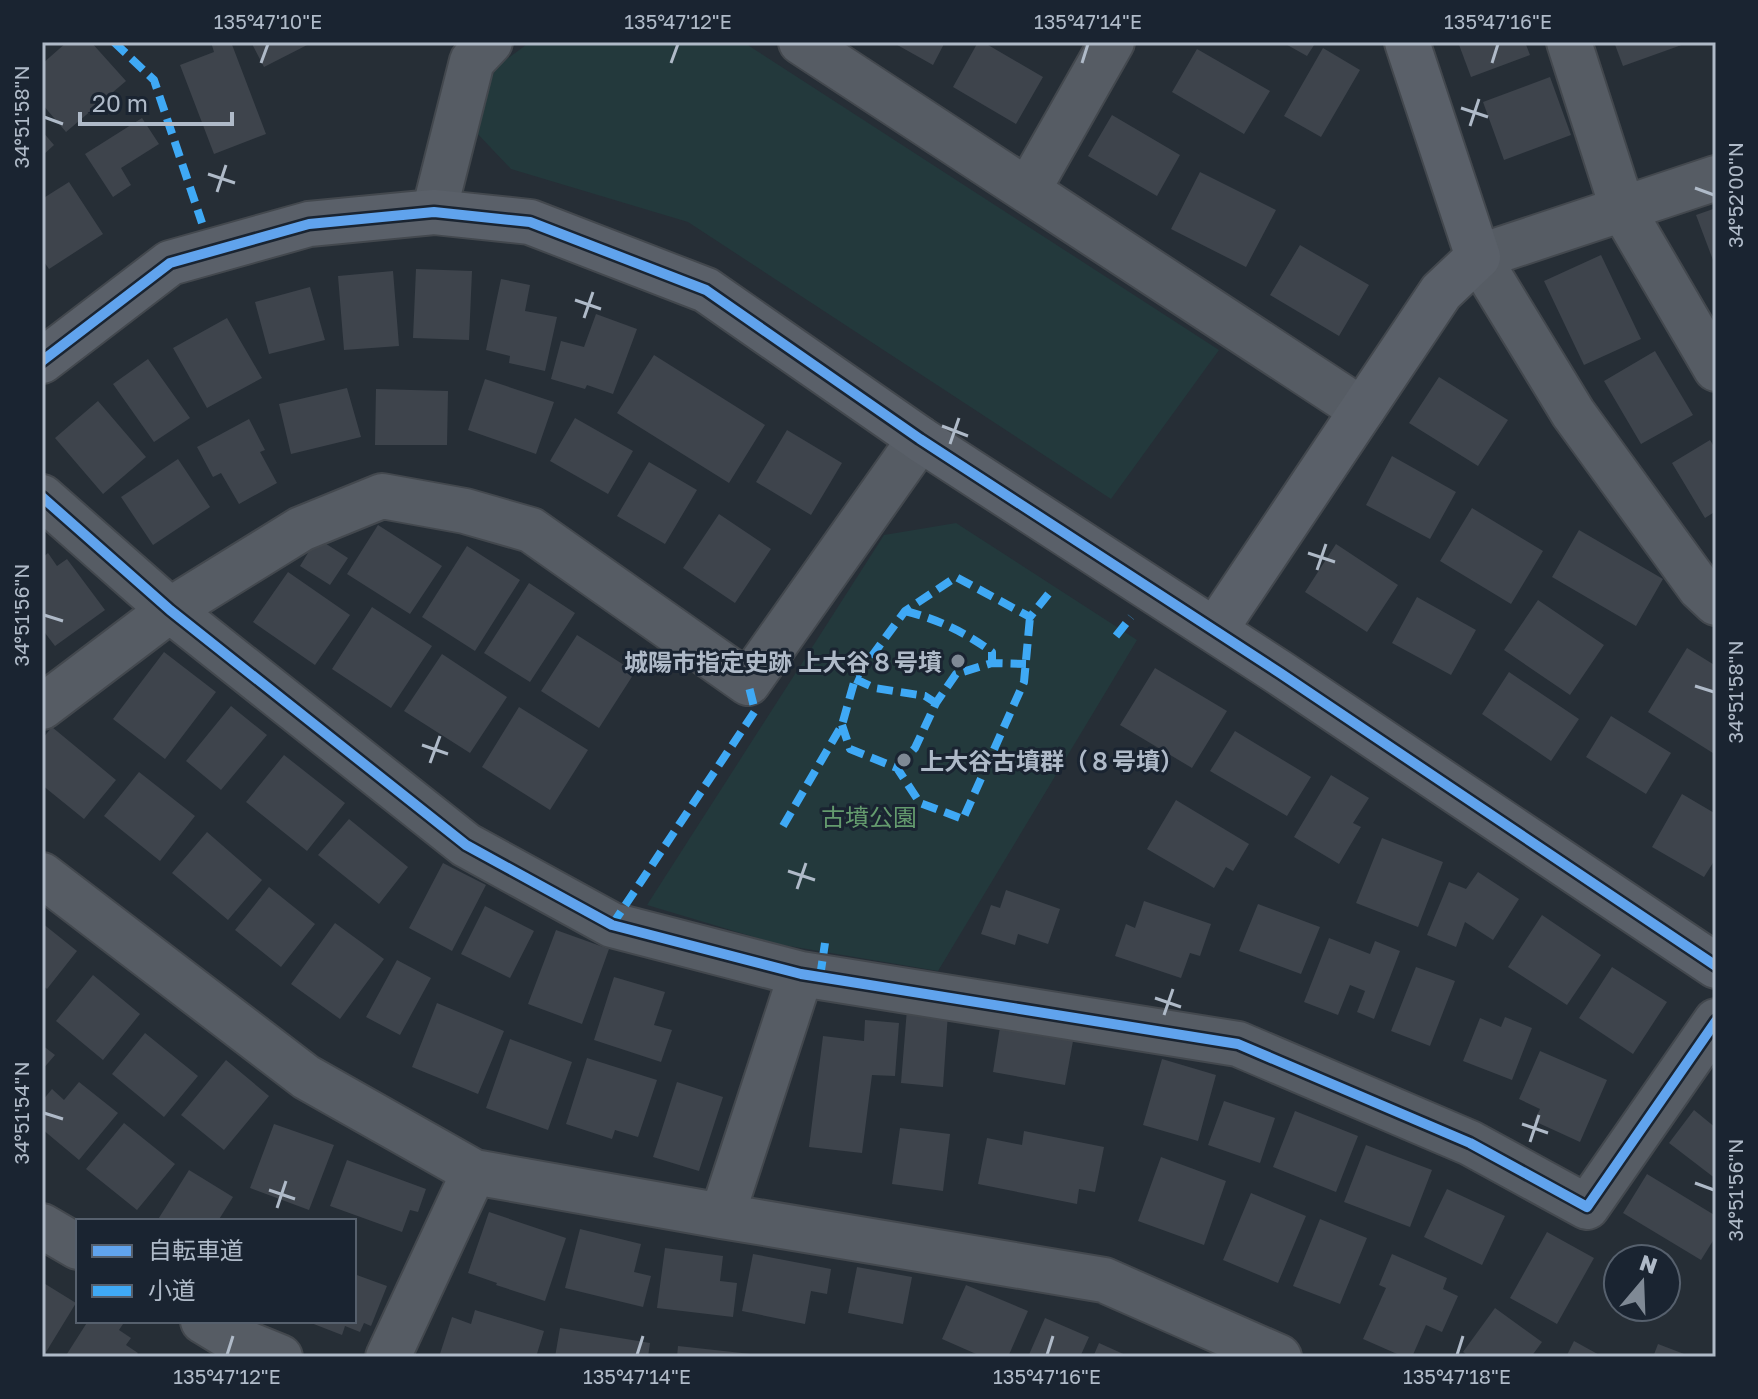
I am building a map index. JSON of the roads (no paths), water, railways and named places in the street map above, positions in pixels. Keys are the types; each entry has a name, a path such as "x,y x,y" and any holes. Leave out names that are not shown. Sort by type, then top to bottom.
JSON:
{"street":[{"path":"434,212 472,61 490,42"},
{"path":"801,42 1362,410"},
{"path":"1028,190 1112,42"},
{"path":"1407,42 1478,257 1573,413 1700,588 1716,603"},
{"path":"1569,42 1623,210 1716,369"},
{"path":"1215,630 1441,292 1478,257 1716,178"},
{"path":"42,361 170,263 309,224 434,212 530,222 706,290 920,439 1215,630 1716,966"},
{"path":"42,707 170,610 301,529 382,496 465,511 531,530 748,683 920,439"},
{"path":"42,497 170,610 466,845 612,925 801,974 1238,1044 1470,1143 1587,1207 1716,1021"},
{"path":"42,875 306,1077 474,1172 1104,1280 1279,1357"},
{"path":"722,1216 801,974"},
{"path":"388,1357 474,1172"},
{"path":"42,1226 76,1246"},
{"path":"206,1323 226,1335 280,1357"}],"place":[{"name":"城陽市指定史跡 上大谷８号墳","path":"958,661"},
{"name":"上大谷古墳群（８号墳）","path":"904,760"}],"park label":[{"name":"古墳公園","path":"869,816"}]}
